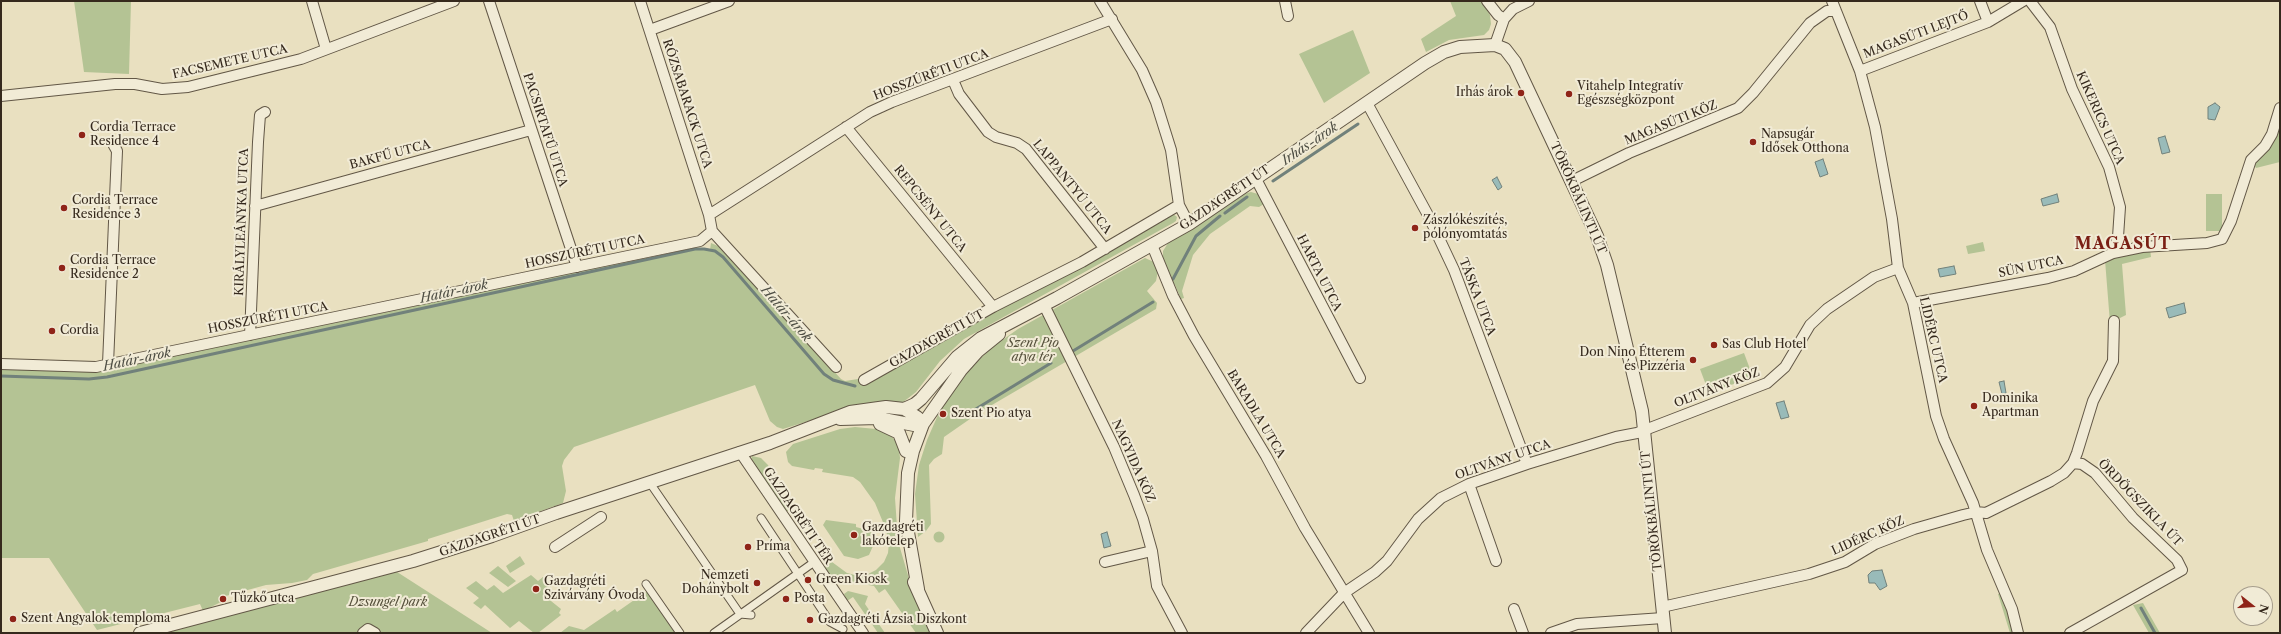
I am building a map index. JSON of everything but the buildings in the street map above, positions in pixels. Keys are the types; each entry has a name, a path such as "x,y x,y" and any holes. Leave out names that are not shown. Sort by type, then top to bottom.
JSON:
{"street":[{"path":"312,1 326,49"},
{"name":"FACSEMETE UTCA","path":"1,96 115,84 136,84 162,89 188,87 282,65 454,1"},
{"name":"PACSIRTAFŰ UTCA","path":"489,1 577,266"},
{"name":"RÓZSABARACK UTCA","path":"640,1 709,215"},
{"path":"650,30 729,1"},
{"path":"1100,1 1147,80 1156,102 1171,150 1179,205 1189,224"},
{"path":"1285,1 1288,16"},
{"path":"1487,1 1498,15 1504,19"},
{"path":"1495,45 1504,19 1513,9 1529,1"},
{"name":"LIDÉRC UTCA","path":"1832,1 1860,71 1878,142 1892,219 1898,268 1913,303 1936,416 1944,439 1976,512 1987,550 2012,609 2018,633"},
{"path":"1980,1 1988,22"},
{"name":"MAGASÚTI LEJTŐ","path":"1860,71 1988,22 2023,1"},
{"name":"KIKERICS UTCA","path":"2030,1 2050,27 2072,89 2111,174 2120,207 2118,237 2113,253"},
{"name":"MAGASÚTI KÖZ","path":"1572,181 1629,153 1738,108 1753,93 1814,20 1827,11 1836,11"},
{"name":"HOSSZÚRÉTI UTCA","path":"709,215 846,127 892,102 1112,19"},
{"name":"TÖRÖKBÁLINTI ÚT","path":"1495,45 1505,49 1515,62 1597,236 1607,266 1626,339 1644,430 1665,633"},
{"name":"GAZDAGRÉTI ÚT","path":"140,633 413,561 650,483 834,419 850,412 865,409 904,409 915,404 921,399 957,357 981,338 1044,305 1189,224 1444,52 1467,46 1495,45"},
{"name":"LAPPANTYÚ UTCA","path":"953,80 959,94 988,132 996,137 1017,143 1026,149 1105,249"},
{"name":"TÁSKA UTCA","path":"1367,103 1430,217 1451,264 1527,464"},
{"name":"SÜN UTCA","path":"1913,303 2048,278 2074,271 2113,253 2142,247 2207,243 2222,239 2231,221 2251,160 2265,146 2272,134 2280,108"},
{"name":"KIRÁLYLEÁNYKA UTCA","path":"250,334 260,115 265,112"},
{"name":"REPCSÉNY UTCA","path":"846,127 993,308"},
{"name":"BAKFŰ UTCA","path":"255,206 531,130"},
{"path":"108,364 117,151 112,142"},
{"name":"HARTA UTCA","path":"1256,179 1360,378"},
{"name":"GAZDAGRÉTI ÚT","path":"864,380 993,308 1105,249 1179,205"},
{"path":"709,215 712,231 836,366"},
{"name":"HOSSZÚRÉTI UTCA","path":"1,364 96,367 700,241 712,231"},
{"name":"BARADLA UTCA","path":"1152,245 1173,296 1194,336 1266,456 1305,528 1369,633"},
{"name":"OLTVÁNY KÖZ","path":"1644,430 1767,382 1785,367 1810,325 1828,309 1874,278 1898,268"},
{"name":"NAGYIDA KÖZ","path":"1044,305 1114,447 1143,519 1152,551 1157,586 1182,633"},
{"name":"GAZDAGRÉTI ÚT","path":"918,422 968,361 1015,320"},
{"path":"2073,463 2093,400 2113,362 2114,322"},
{"name":"GAZDAGRÉTI ÚT","path":"918,422 947,368"},
{"path":"904,409 918,422"},
{"name":"GAZDAGRÉTI ÚT","path":"834,419 878,418 918,422"},
{"path":"862,419 893,429 903,440 906,451"},
{"path":"918,422 906,451 898,488 898,506 908,569 937,633"},
{"path":"918,422 908,473 906,497 909,543 918,589"},
{"name":"OLTVÁNY UTCA","path":"1306,633 1344,593 1375,572 1387,561 1428,508 1454,490 1527,464 1644,430"},
{"name":"GAZDAGRÉTI TÉR","path":"740,452 863,633"},
{"name":"LIDÉRC KÖZ","path":"1551,633 1577,624 1663,613 1809,574 1845,562 1876,544 1914,529 1976,512 1986,513 2033,491 2064,473 2073,463"},
{"name":"ÖRDÖGSZIKLA ÚT","path":"2070,633 2182,570 2177,560 2133,518 2095,473 2082,464 2073,463"},
{"path":"650,483 723,592 740,614 752,615"},
{"path":"1468,484 1496,561"},
{"path":"555,547 601,517"},
{"path":"762,518 830,622 843,629"},
{"path":"1105,562 1152,551"},
{"path":"714,633 810,565"},
{"path":"646,584 680,633"},
{"path":"1514,608 1523,633"}],"green space":[{"path":"74,1 131,1 129,74 84,72"},
{"path":"1450,1 1482,1 1490,15 1491,24 1489,30 1484,35 1449,40 1426,52 1421,39 1456,16"},
{"path":"1353,30 1370,73 1324,103 1299,54"},
{"path":"2280,108 2280,162 2256,168 2251,160 2265,146"},
{"path":"1251,192 1258,194 1264,204 1259,207 1250,206 1210,234 1193,255 1182,291 1184,298 1181,299 1175,285 1169,279 1163,258 1163,251 1168,243 1243,194"},
{"path":"2206,194 2222,194 2222,231 2206,231"},
{"path":"1172,213 1177,217 1176,221 1173,223 964,339 940,361 916,392 902,403 831,414 783,429 777,427 770,421 755,385 574,447 564,460 562,466 566,491 563,503 514,521 512,515 507,514 428,539 428,541 313,574 307,580 266,585 222,597 223,601 203,611 200,604 97,630 49,558 1,558 1,368 97,372 645,258 646,260 695,249 710,250 711,243 718,246 739,267 841,379 845,381 858,379 860,384 864,384"},
{"path":"1983,242 1985,251 1968,254 1966,246"},
{"path":"2150,248 2151,257 2122,264 2126,315 2110,323 2105,260"},
{"name":"Szent Pio atya tér","path":"1145,258 1154,262 1158,271 1156,281 1147,291 1157,303 1156,309 980,412 944,437 942,454 934,459 929,465 931,524 926,531 918,537 915,494 919,465 927,440 941,408 969,370 991,348 1018,329"},
{"path":"1744,353 1753,377 1709,393 1700,369"},
{"path":"855,427 876,429 889,434 895,440 898,438 900,458 895,498 898,541 912,589 931,633 916,633 885,589 879,593 874,586 839,580 831,576 824,567 832,562 847,573 855,575 868,574 876,570 884,562 888,553 889,542 885,527 875,503 860,482 853,477 822,472 823,469 815,468 814,470 792,466 788,462 786,452 793,444 840,429"},
{"path":"752,456 761,458 768,465 791,509 786,512 751,460"},
{"path":"826,520 856,524 856,527 871,531 873,546 869,555 858,559 844,556 823,525"},
{"path":"937,532 941,532 943,533 943,541 937,542 934,539 934,535"},
{"path":"520,556 525,564 510,573 506,566"},
{"path":"498,566 516,581 508,587 489,573"},
{"name":"Dzsungel park","path":"394,570 492,633 163,633"},
{"path":"531,575 538,581 543,577 551,583 551,591 557,596 551,601 561,609 559,613 561,615 538,633 534,633 519,621 510,628 485,605 481,609 473,603 479,598 466,588 476,581 487,590 494,585 503,593"},
{"path":"647,591 675,633 560,633 569,626 584,630 615,609 617,612"},
{"path":"848,591 868,596 865,604 885,633 878,633 853,597 847,601 844,594"},
{"path":"2001,593 2015,633 2010,633 1998,594"},
{"path":"2143,603 2160,633 2149,633 2133,605"}],"water":[{"path":"2215,103 2220,107 2215,120 2208,119 2208,107"},
{"path":"2165,136 2170,152 2162,154 2158,138"},
{"path":"1823,159 1828,174 1820,177 1815,162"},
{"path":"1497,177 1502,187 1498,190 1492,180"},
{"path":"2057,194 2059,202 2043,206 2041,199"},
{"path":"1954,266 1956,274 1940,277 1938,269"},
{"path":"2184,303 2186,313 2169,318 2166,308"},
{"path":"2004,381 2006,393 2002,394 1999,382"},
{"path":"1784,401 1789,417 1781,419 1776,403"},
{"path":"1107,532 1111,546 1104,548 1101,534"},
{"path":"1882,570 1887,586 1880,590 1875,583 1869,583 1868,575 1872,571"}],"waterway":[{"name":"Irhás-árok","path":"1273,181 1358,124"},
{"name":"Irhás-árok","path":"1225,213 1247,197"},
{"name":"Irhás-árok","path":"1173,279 1196,236 1220,216"},
{"name":"Határ-árok","path":"1,376 89,379 107,377 695,249 704,249 715,251 723,257 824,374 833,380 855,386"},
{"name":"Irhás-árok","path":"1073,351 1153,302"},
{"name":"Irhás-árok","path":"957,411 971,412 1051,363"},
{"path":"2141,608 2155,633"}],"place":[{"name":"Irhás árok","path":"1521,93"},
{"name":"Vitahelp Integratív Egészségközpont","path":"1569,94"},
{"name":"Cordia Terrace Residence 4","path":"82,135"},
{"name":"Napsugár Idősek Otthona","path":"1753,142"},
{"name":"Cordia Terrace Residence 3","path":"64,208"},
{"name":"Zászlókészítés, pólónyomtatás","path":"1415,228"},
{"name":"Cordia Terrace Residence 2","path":"62,268"},
{"name":"Cordia","path":"52,331"},
{"name":"Sas Club Hotel","path":"1714,345"},
{"name":"Don Nino Étterem és Pizzéria","path":"1693,360"},
{"name":"Dominika Apartman","path":"1974,406"},
{"name":"Szent Pio atya","path":"943,414"},
{"name":"Gazdagréti lakótelep","path":"854,535"},
{"name":"Príma","path":"748,547"},
{"name":"Green Kiosk","path":"808,580"},
{"name":"Nemzeti Dohánybolt","path":"757,583"},
{"name":"Gazdagréti Szivárvány Óvoda","path":"536,589"},
{"name":"Tűzkő utca","path":"223,599"},
{"name":"Posta","path":"786,599"},
{"name":"Szent Angyalok temploma","path":"13,619"},
{"name":"Gazdagréti Ázsia Diszkont","path":"810,620"}],"district":[{"name":"MAGASÚT","path":"2123,244"}]}
